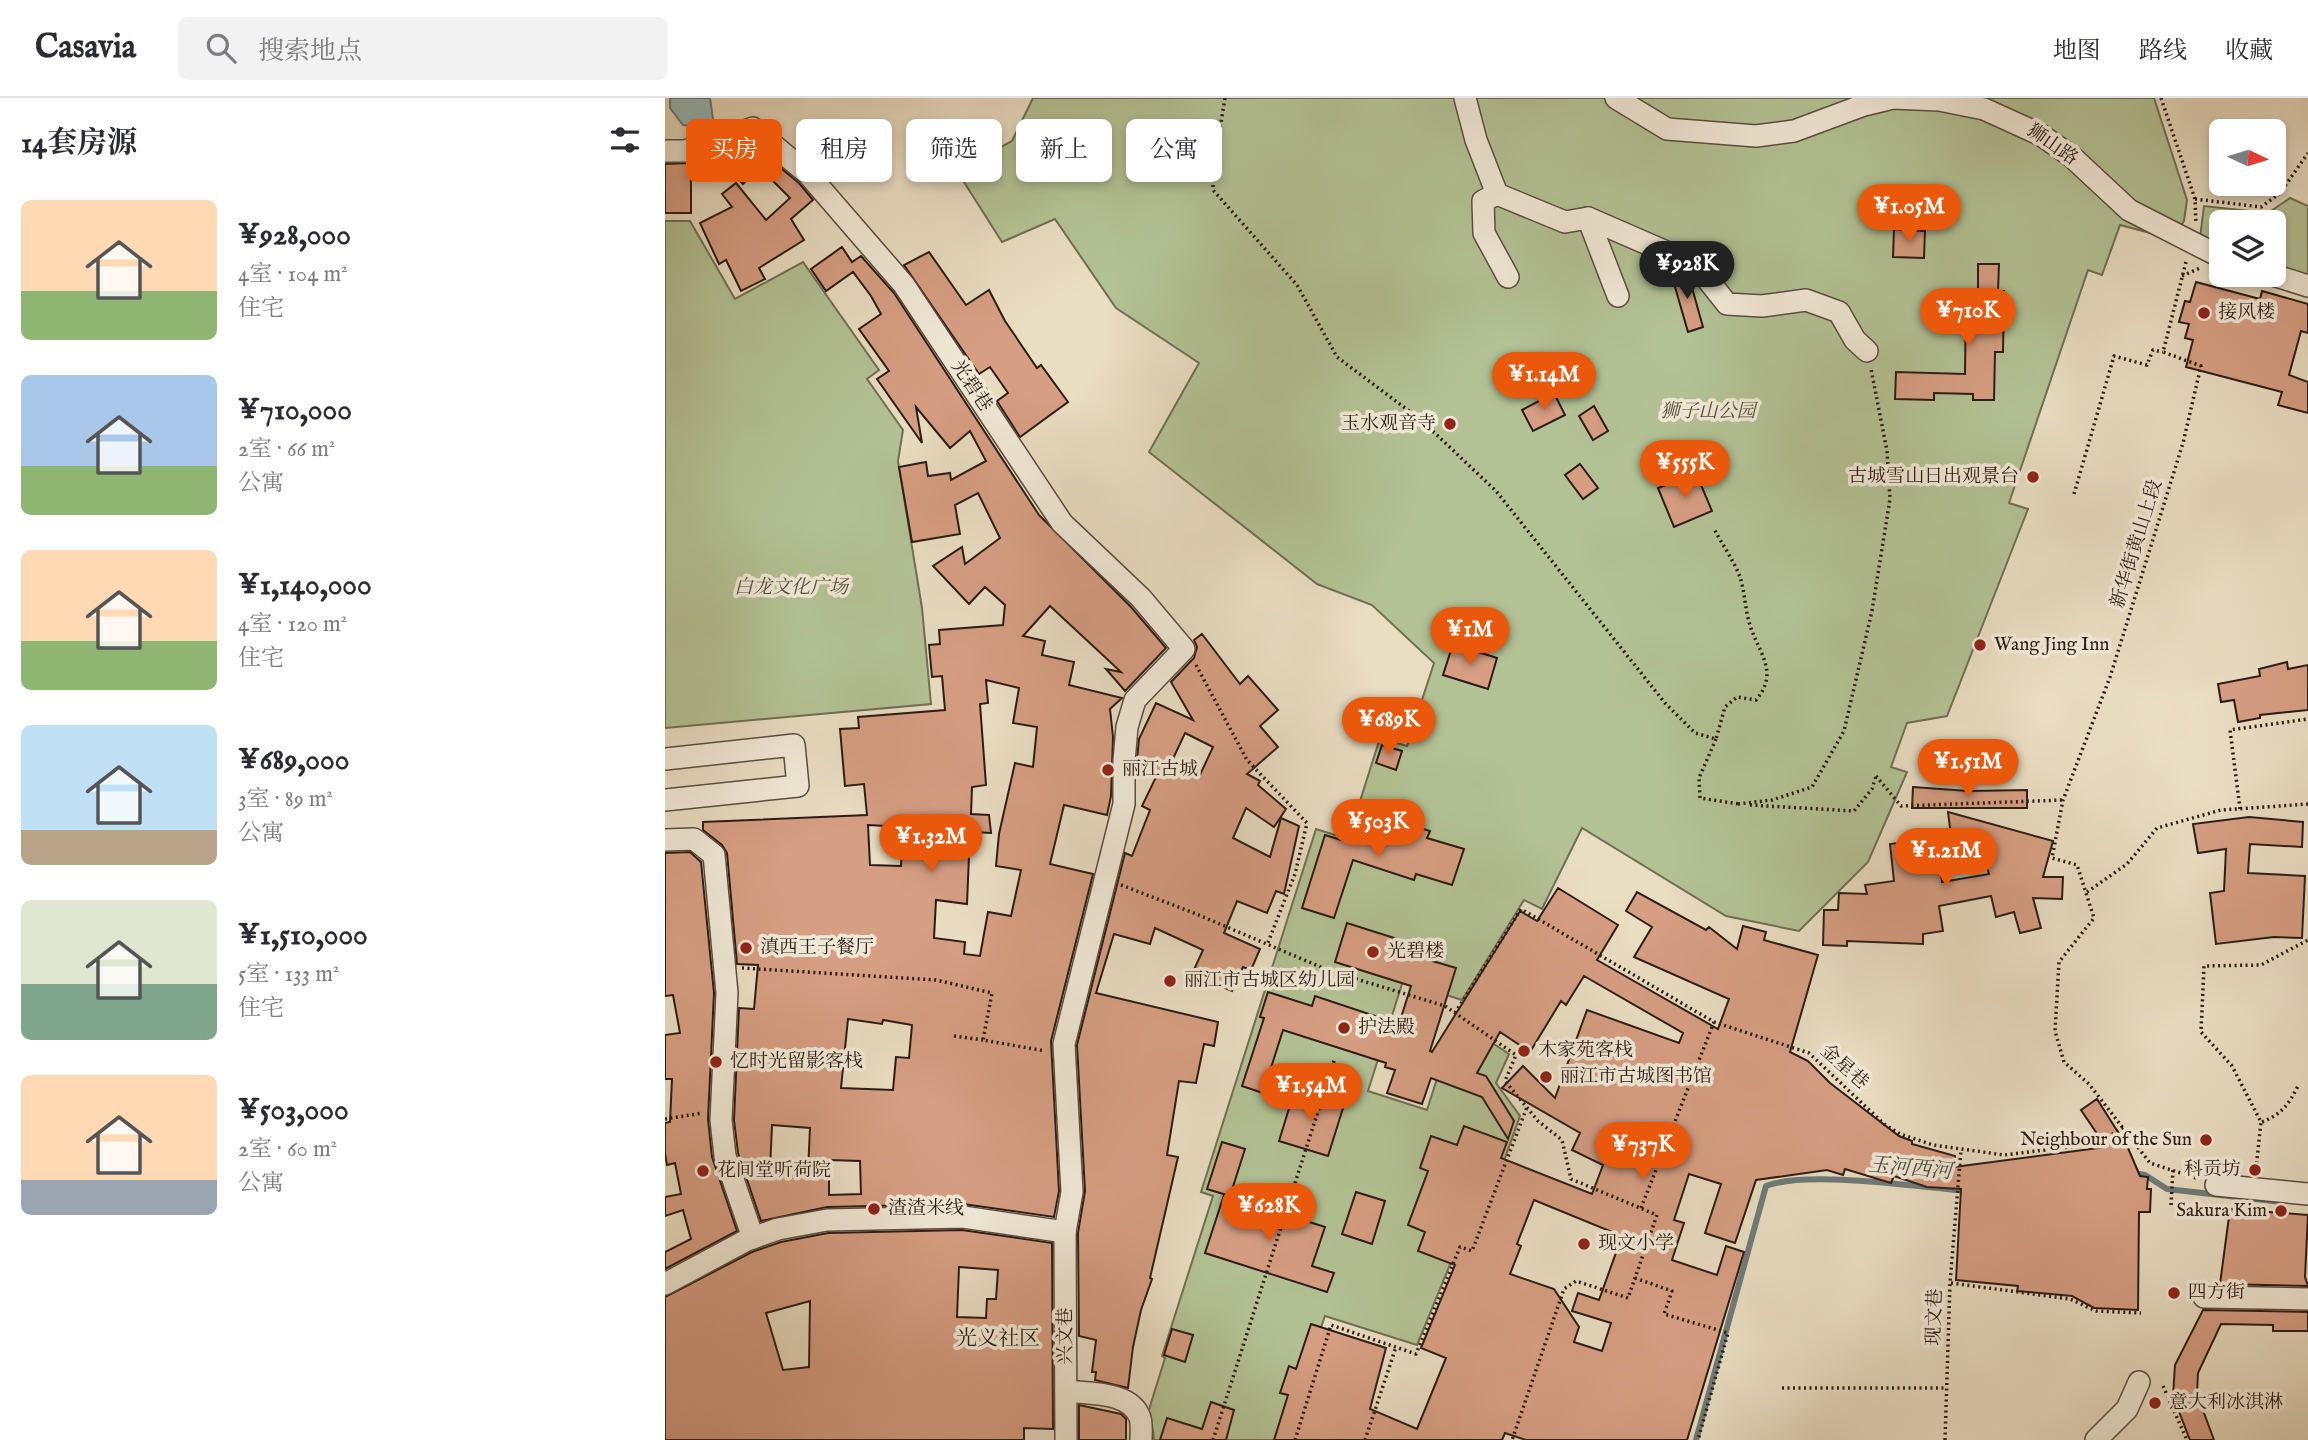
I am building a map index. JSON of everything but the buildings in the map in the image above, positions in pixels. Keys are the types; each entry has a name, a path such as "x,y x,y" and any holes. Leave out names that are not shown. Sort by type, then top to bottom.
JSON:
{"street":[{"path":"1465,98 1476,140 1497,194 1565,222 1588,218 1696,265 1727,304 1762,306 1806,300 1839,312 1856,340 1867,351"},
{"name":"狮山路","path":"1616,98 1667,129 1738,134 1794,131 1864,104 1893,98 1939,100 1973,106 2005,116 2041,135 2071,156 2129,210 2209,251"},
{"name":"光碧巷","path":"665,152 685,151 753,128 808,174 904,285 1062,523 1141,598 1184,649"},
{"path":"1497,194 1483,201 1484,233 1508,277"},
{"path":"1588,218 1618,296"},
{"path":"2286,279 2308,286"},
{"name":"兴文巷","path":"1066,1440 1065,1232 1072,1192 1064,1054 1125,804 1125,750 1135,700 1184,649"},
{"path":"665,759 794,745 798,786 665,800"},
{"path":"665,840 694,839 714,855 727,993 722,1111 725,1156 753,1238"},
{"path":"2216,1185 2308,1194"},
{"path":"665,1284 753,1238 778,1229 827,1220 963,1217 1065,1232"},
{"path":"2204,1297 2308,1299"},
{"path":"2096,1440 2127,1409 2139,1382"},
{"path":"1066,1391 1118,1397 1130,1404 1140,1418 1141,1440"}],"path":[{"path":"1225,98 1213,171 1213,190 1297,285 1337,358 1421,420 1496,491 1665,703 1695,733 1716,739"},
{"path":"2161,98 2195,199 2196,231"},
{"path":"2195,199 2261,207 2280,193 2308,153"},
{"path":"2074,494 2115,356 2147,365 2153,350 2164,352 2190,250"},
{"path":"1738,804 1772,800 1812,787 1844,731 1872,611 1890,499 1887,451 1867,351"},
{"name":"新华街黄山上段","path":"2087,891 2077,865 2052,858 2063,800 2110,677 2183,443 2201,366 2164,352"},
{"path":"1714,529 1739,576 1750,627 1765,654 1767,679 1763,692 1756,700 1737,697 1725,707 1716,739 1699,778 1700,798 1738,804 1854,811 1872,789 1876,776 1901,806 2063,800"},
{"path":"1184,649 1194,661 1247,760 1307,823 1295,874 1267,945"},
{"path":"2240,808 2230,730 2308,719"},
{"path":"2216,1185 2150,1163 2089,1084 2064,1062 2055,1031 2059,962 2094,918 2087,891 2127,864 2157,828 2221,810 2308,804"},
{"path":"1106,880 1194,913 1330,971 1445,1006 1515,1055 1505,1081 1527,1107 1562,1140 1571,1179 1657,1215 1628,1298 1576,1281 1564,1289 1512,1440"},
{"name":"金星巷","path":"1455,1013 1521,909 1714,1022 1809,1053 1884,1124 1933,1145 2004,1155 2094,1144 2125,1128"},
{"path":"2254,1188 2261,1122 2232,1066 2201,1032 2204,966 2261,965 2308,940"},
{"path":"725,967 794,969 845,976 859,974 936,980 992,993 983,1040"},
{"path":"1641,1208 1714,1022"},
{"path":"954,1036 1064,1054"},
{"path":"1213,1440 1335,1058"},
{"path":"2261,1122 2276,1116 2287,1106 2298,1086"},
{"path":"1294,1440 1331,1325 1416,1354 1460,1247 1472,1251 1527,1107"},
{"path":"665,1119 722,1111"},
{"name":"现文巷","path":"1945,1440 1950,1283 1961,1150"},
{"path":"2171,1205 2173,1170"},
{"path":"1635,1278 1672,1291 1664,1314 1728,1333 1697,1440"},
{"path":"1950,1283 2070,1299 2097,1311 2141,1313"},
{"path":"1365,1440 1396,1347"},
{"path":"2163,1387 2187,1440"},
{"path":"1782,1388 1946,1388"}],"green space":[{"name":"狮子山公园","path":"1033,98 2154,98 2187,200 2184,221 2173,239 2120,225 2102,275 2088,270 2009,503 2028,509 1947,716 1907,723 1891,767 1907,772 1868,862 1799,931 1726,916 1582,828 1542,909 1524,900 1462,1000 1403,981 1368,1091 1427,1110 1455,1022 1467,1026 1509,1054 1496,1083 1520,1116 1472,1250 1458,1245 1417,1345 1325,1316 1282,1440 1154,1440 1147,1416 1165,1358 1162,1356 1213,1196 1201,1192 1316,829 1348,839 1380,738 1407,746 1434,663 1372,605 1317,584 1149,452 1199,363 1116,308 1055,219 1002,242 964,182 1002,182 1002,146 1012,141 1016,133 1016,182 1112,182 1112,119 1023,119"},
{"path":"2290,198 2308,206 2308,277 2286,270 2286,210 2272,210"},
{"path":"2204,206 2241,210 2209,210 2209,243 2200,238"},
{"name":"白龙文化广场","path":"665,221 690,221 735,299 803,262 879,370 867,379 903,430 898,461 922,608 931,704 665,728"}],"water":[{"path":"670,98 710,98 713,119 686,119 686,125 683,125 670,108"}],"waterway":[{"name":"玉河西河","path":"2133,1173 2145,1175 2167,1189 2282,1202"},
{"name":"玉河西河","path":"1696,1440 1766,1186 1784,1181 1835,1179 1966,1191"}],"place":[{"name":"接风楼","path":"2204,313"},
{"name":"玉水观音寺","path":"1450,424"},
{"name":"古城雪山日出观景台","path":"2033,477"},
{"name":"Wang Jing Inn","path":"1980,645"},
{"name":"丽江古城","path":"1108,770"},
{"name":"滇西王子餐厅","path":"746,948"},
{"name":"光碧楼","path":"1373,952"},
{"name":"丽江市古城区幼儿园","path":"1170,981"},
{"name":"护法殿","path":"1344,1028"},
{"name":"木家苑客栈","path":"1524,1051"},
{"name":"忆时光留影客栈","path":"716,1062"},
{"name":"丽江市古城图书馆","path":"1546,1077"},
{"name":"Neighbour of the Sun","path":"2206,1140"},
{"name":"科贡坊","path":"2255,1170"},
{"name":"花间堂听荷院","path":"703,1171"},
{"name":"渣渣米线","path":"874,1209"},
{"name":"Sakura Kim","path":"2281,1211"},
{"name":"现文小学","path":"1584,1244"},
{"name":"四方街","path":"2174,1293"},
{"name":"意大利冰淇淋","path":"2155,1403"}],"district":[{"name":"光义社区","path":"998,1339"}]}
